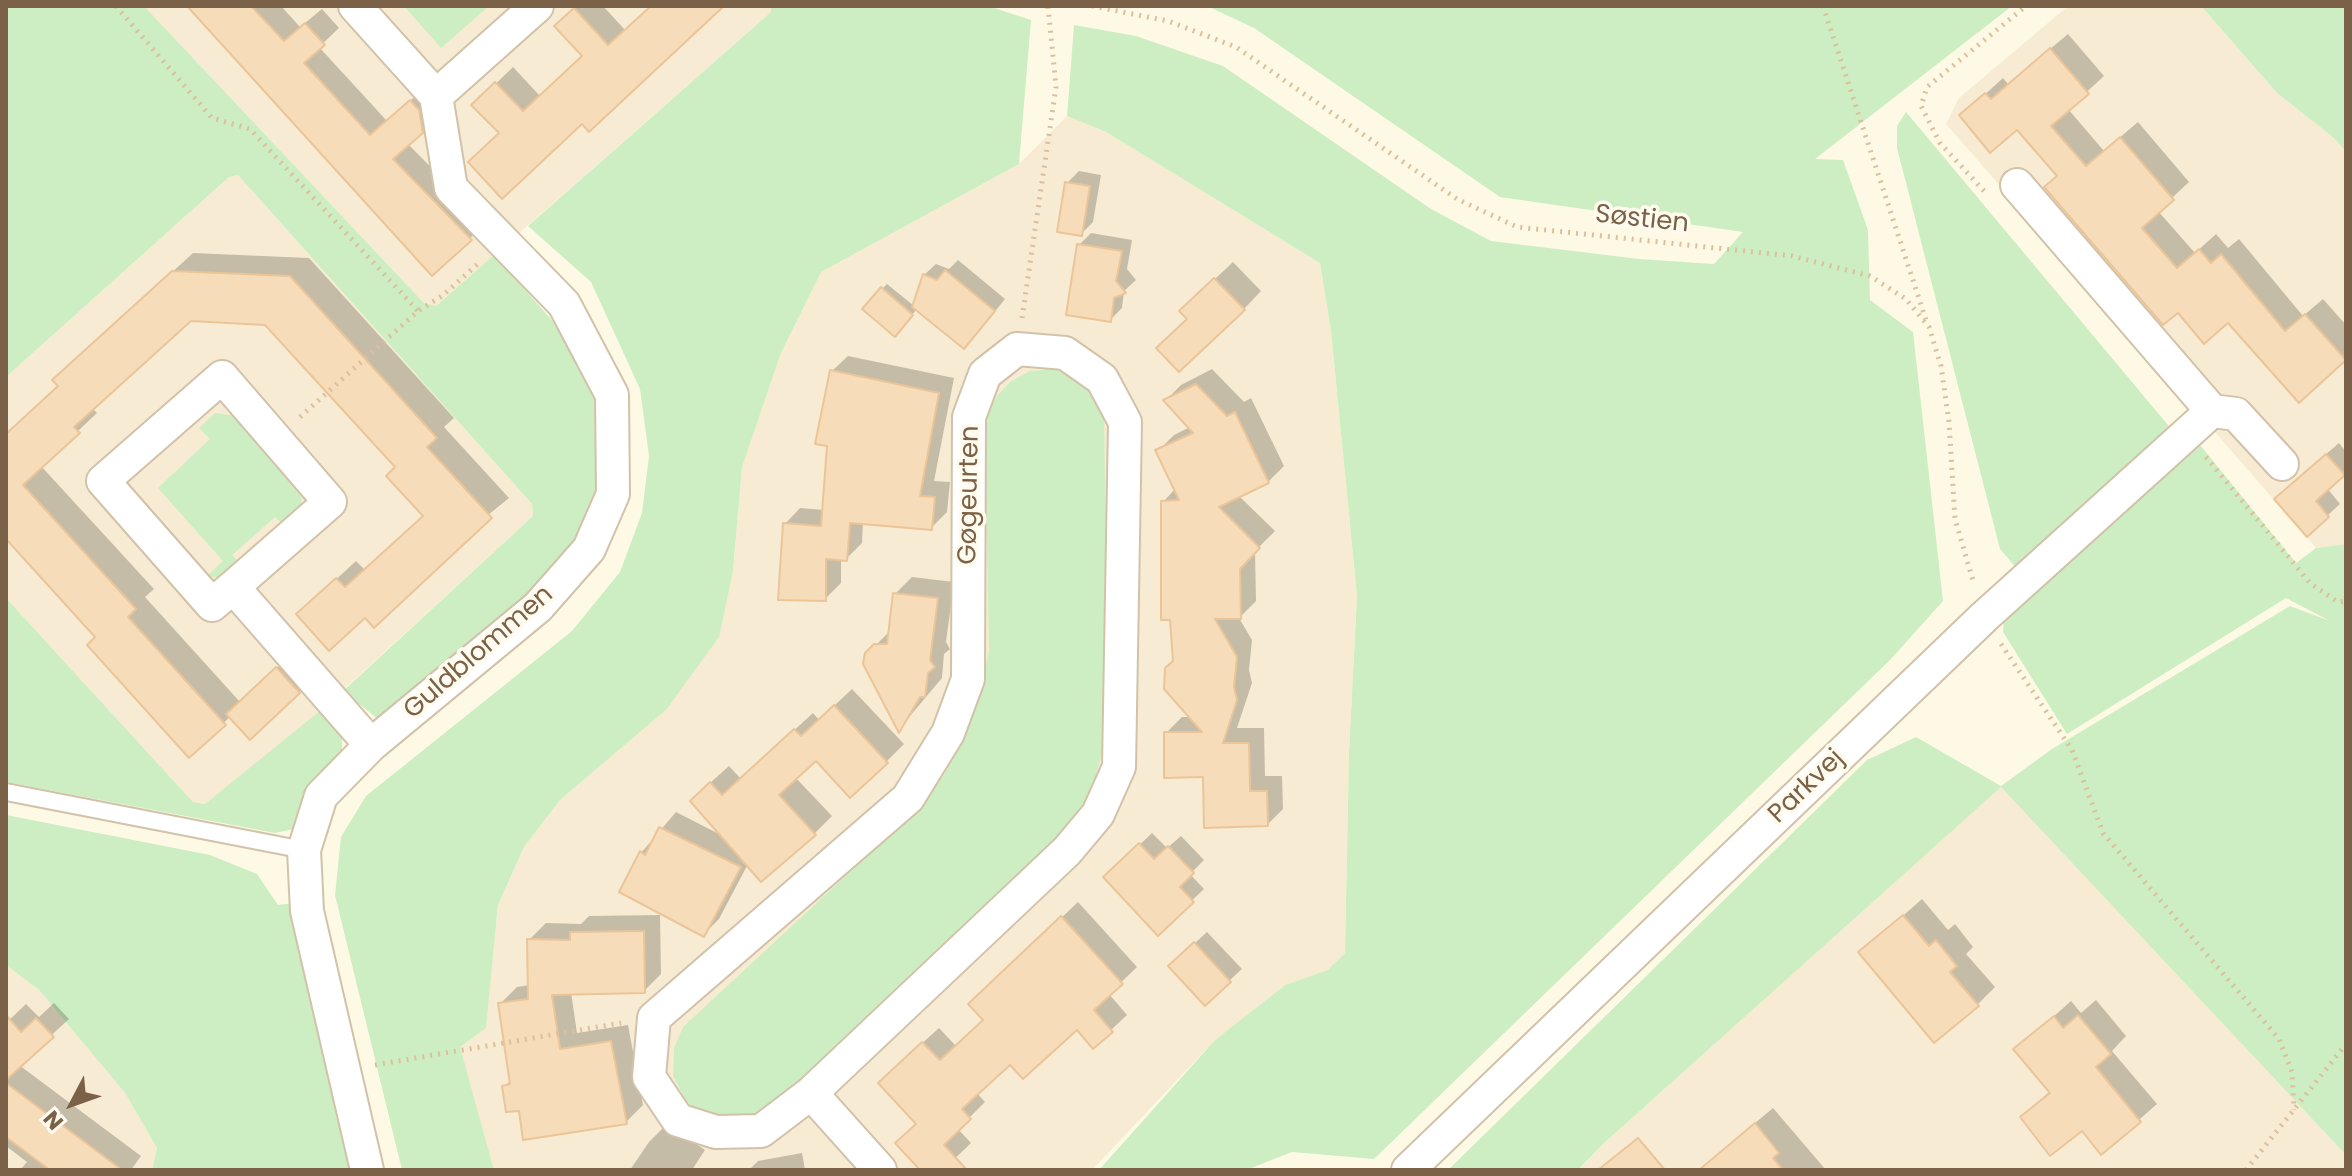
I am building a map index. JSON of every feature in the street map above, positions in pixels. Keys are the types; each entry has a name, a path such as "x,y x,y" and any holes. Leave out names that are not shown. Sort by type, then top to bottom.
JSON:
{"street":[{"path":"355,6 436,96 537,6"},
{"name":"Guldblommen","path":"367,1170 307,911 304,850 321,796 371,745 538,607 589,549 613,494 612,395 564,304 451,188 436,96"},
{"path":"2017,185 2212,411 2236,414 2282,464"},
{"path":"654,1018 649,1077 678,1120 716,1132 761,1131 811,1093 1067,851 1098,814 1119,767 1125,422 1102,379 1065,353 1017,349"},
{"name":"Gøgeurten","path":"654,1018 908,798 948,733 968,679 969,417 985,374 1017,349"},
{"path":"222,377 330,502 233,587 212,605 103,481 222,377"},
{"name":"Parkvej","path":"1408,1170 1984,617 2212,411"},
{"path":"233,587 371,745"},
{"path":"811,1093 880,1170"}],"lane":[{"path":"6,792 304,850"}],"path":[{"path":"116,6 212,118 250,129 418,311"},
{"path":"1017,349 1056,87 1048,6"},
{"name":"Søstien","path":"1092,6 1168,21 1236,47 1457,199 1517,227 1792,256 1870,276 1906,299 1929,327 1941,366 1949,422 1955,519 1984,617 2072,750 2103,833 2279,1039 2292,1072 2294,1110"},
{"path":"1823,6 1929,327"},
{"path":"276,440 418,311 442,296 502,241"},
{"path":"344,1070 654,1018"},
{"path":"2246,1170 2346,1044"}],"shaded area":[{"path":"144,6 771,6 771,12 436,306 424,303"},
{"path":"2068,6 2201,6 2277,93 2334,138 2346,152 2346,544 2316,548 1946,124 1959,98"},
{"path":"1067,116 1106,132 1320,263 1331,331 1357,596 1349,752 1345,953 1329,970 1285,985 1215,1040 1092,1170 494,1170 459,1046 486,1027 498,905 524,847 560,800 666,710 733,571 742,466 781,353 821,271 1019,164"},
{"path":"238,175 532,504 533,516 296,733 205,804 193,802 6,598 6,377 229,177"},
{"path":"2001,786 2346,1155 2346,1170 1579,1170 1603,1144"},
{"path":"6,965 39,990 125,1093 157,1148 152,1170 6,1170"}],"green space":[{"path":"6,6 144,6 424,303 436,306 494,255 551,319 593,385 603,412 597,500 578,549 549,588 379,720 343,691 533,516 532,504 238,175 229,177 6,377"},
{"path":"404,6 489,6 441,48"},
{"path":"771,6 988,6 1031,20 1019,164 821,272 781,353 742,467 733,571 719,637 666,710 560,800 524,847 498,905 486,1028 460,1047 494,1170 402,1170 335,895 341,837 366,796 572,631 620,572 642,513 649,456 640,389 591,282 528,226 771,12"},
{"path":"1207,6 2012,6 1815,159 1843,160 1868,230 1870,300 1913,332 1943,601 1891,659 1374,1159 1292,1152 1246,1170 1099,1170 1215,1040 1285,985 1328,970 1345,953 1349,752 1357,596 1331,331 1320,263 1106,132 1067,116 1074,25 1136,36 1223,66 1431,209 1491,241 1639,259 1714,264 1743,232 1500,197 1254,28"},
{"path":"2201,6 2346,6 2346,152 2334,138 2277,93"},
{"path":"1906,112 2173,431 2018,570 2000,549 1897,148 1897,126"},
{"path":"1053,369 1074,376 1093,391 1104,414 1109,728 1091,793 1069,832 820,1068 753,1121 702,1117 685,1099 673,1076 674,1048 683,1027 921,806 944,775 965,735 980,697 989,650 985,443 988,414 997,396 1010,382 1030,371"},
{"path":"215,413 236,416 302,489 301,512 285,526 275,517 232,555 242,566 224,578 207,576 223,561 158,488 210,439 199,428"},
{"path":"2196,440 2296,563 2316,548 2346,544 2346,1155 2001,787 1603,1144 1578,1170 1448,1170 1867,760 1916,737 2001,786 2052,749 2290,606 2330,621 2286,598 2067,734 2003,632 2004,614"},
{"path":"6,598 193,802 205,804 321,710 342,735 342,757 294,829 275,833 6,782"},
{"path":"6,815 210,855 257,874 278,905 293,903 352,1170 152,1170 157,1148 125,1093 39,990 6,965"}],"building":[{"path":"187,6 251,6 284,41 305,23 325,45 304,63 370,135 410,100 419,110 423,133 393,159 472,240 432,276"},
{"path":"651,6 724,6 589,132 582,124 502,199 468,162 499,133 471,105 495,82 523,111 582,56 554,26 574,8 608,45"},
{"path":"2050,48 2089,94 2051,126 2086,166 2120,137 2174,200 2142,228 2177,268 2199,249 2211,263 2221,254 2285,331 2305,314 2346,360 2299,403 2228,323 2204,344 2178,313 2163,325 2044,187 2057,176 2017,130 1990,153 1959,115 1985,93 1991,99"},
{"path":"1065,182 1090,186 1082,236 1057,232"},
{"path":"1077,244 1122,251 1116,281 1126,293 1114,298 1111,322 1066,315"},
{"path":"945,270 995,311 964,349 912,307 923,274 937,280"},
{"path":"172,271 290,276 437,438 427,447 492,518 374,628 365,618 329,651 296,614 336,578 345,587 423,516 386,476 395,467 265,325 191,321 74,427 80,433 23,485 136,609 128,617 226,725 189,758 87,645 95,637 6,539 6,434 58,386 52,380"},
{"path":"1214,278 1245,310 1179,372 1156,348 1187,319 1179,311"},
{"path":"881,287 913,315 895,337 862,309"},
{"path":"830,370 939,393 920,496 935,497 932,530 850,523 847,561 826,559 826,601 778,600 783,523 821,526 827,446 815,444"},
{"path":"1196,384 1227,416 1235,412 1269,483 1219,507 1260,548 1240,569 1241,619 1215,619 1237,657 1234,687 1237,700 1223,743 1249,743 1250,791 1267,791 1268,826 1204,828 1203,777 1164,778 1164,732 1202,732 1164,689 1165,668 1173,661 1170,620 1161,620 1161,501 1179,500 1155,450 1193,433 1163,400"},
{"path":"2326,454 2345,475 2316,501 2329,517 2307,537 2274,499"},
{"path":"893,593 938,598 930,660 935,667 928,673 925,697 920,697 899,733 863,664 865,653 874,644 887,644"},
{"path":"276,667 300,693 250,740 226,714"},
{"path":"834,705 888,763 850,798 816,761 779,795 816,835 761,882 690,801 710,782 722,795 794,729 801,736"},
{"path":"659,827 741,867 704,937 619,892 640,851 645,855"},
{"path":"1139,843 1154,859 1168,846 1194,873 1180,887 1194,902 1158,936 1103,877"},
{"path":"1903,915 1929,946 1936,940 1957,966 1950,972 1979,1006 1934,1043 1858,952"},
{"path":"1061,916 1123,984 1094,1010 1113,1032 1093,1049 1077,1030 1023,1079 1010,1065 962,1109 971,1119 944,1145 967,1170 920,1170 895,1143 916,1124 878,1083 922,1042 940,1060 983,1020 968,1004"},
{"path":"644,931 645,993 552,995 560,1049 611,1041 627,1124 523,1140 519,1111 506,1112 502,1086 510,1084 498,1003 528,999 527,939 570,940 570,932"},
{"path":"1194,942 1231,982 1205,1006 1168,966"},
{"path":"6,1015 21,1032 36,1018 54,1037 6,1080"},
{"path":"2078,1015 2111,1054 2096,1067 2141,1122 2101,1155 2082,1131 2050,1156 2020,1117 2050,1093 2013,1049 2054,1016 2063,1028"},
{"path":"6,1083 122,1170 50,1170 6,1137"},
{"path":"1755,1123 1779,1153 1773,1158 1783,1170 1699,1170"},
{"path":"1638,1138 1665,1170 1598,1170"}]}
